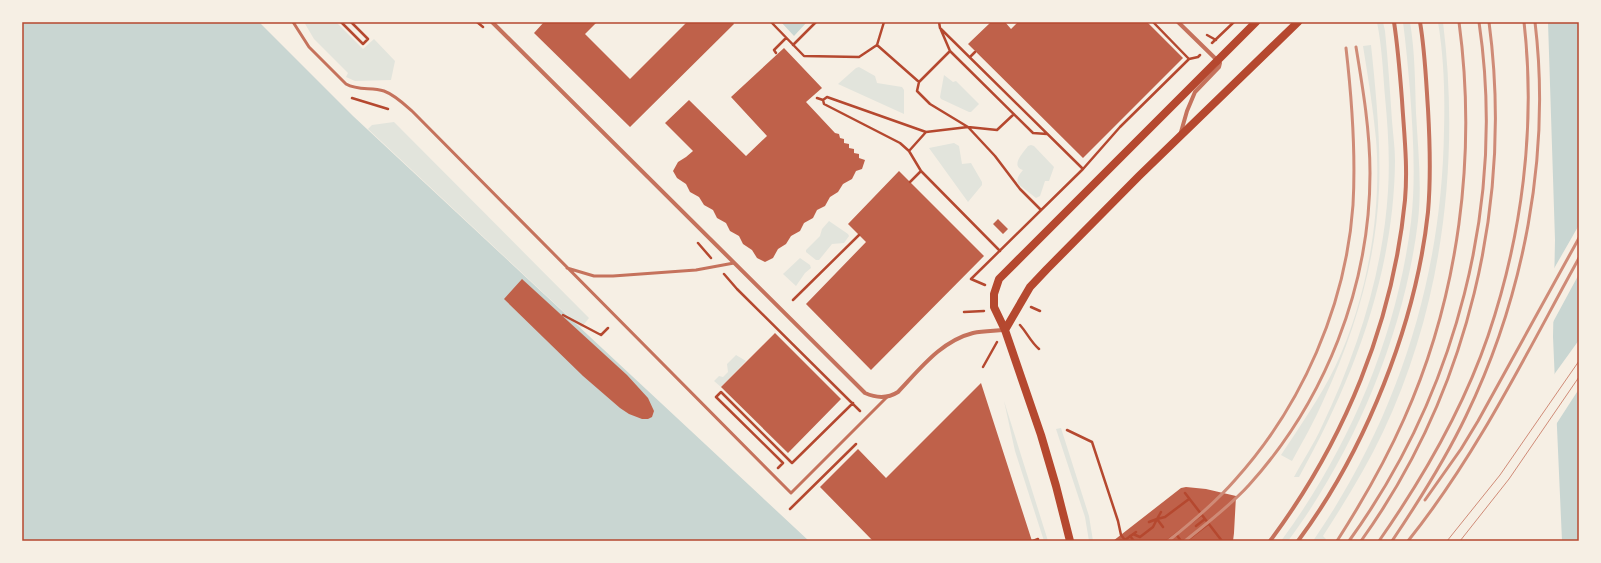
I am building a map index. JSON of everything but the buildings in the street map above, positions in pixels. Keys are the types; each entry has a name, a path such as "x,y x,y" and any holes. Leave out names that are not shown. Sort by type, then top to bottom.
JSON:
{"main road":[{"path":"1070,541 1063,509 1041,435 1005,330 994,307 994,290 999,278 1256,22"},
{"path":"1005,330 1030,287 1289,26 1298,22"}],"street":[{"path":"492,22 865,393 879,397 887,397 898,392 939,350 947,344 974,332 1005,330"},
{"path":"1178,22 1220,63 1219,67 1195,92 1187,111 1180,137"},
{"path":"1270,541 1305,491 1339,430 1372,350 1387,302 1399,245 1405,198 1406,151 1394,22"},
{"path":"1298,541 1334,486 1365,426 1394,355 1413,290 1428,213 1431,168 1425,60 1420,22"}],"lane":[{"path":"293,22 309,47 352,88 384,91 404,104 791,493 887,397"},
{"path":"566,267 594,276 613,276 696,270 734,263"}],"path":[{"path":"341,22 363,44 368,39 352,22"},
{"path":"771,22 804,56 860,57 877,45 884,22"},
{"path":"793,45 816,22"},
{"path":"939,22 950,51 1033,133 1048,134"},
{"path":"1153,22 1189,59"},
{"path":"971,279 1083,169 1120,127 1189,59 1198,57 1234,22"},
{"path":"940,28 1083,169"},
{"path":"776,53 774,50 786,38"},
{"path":"877,45 919,82"},
{"path":"950,51 919,82 917,91 930,104 968,127 995,156 1020,189 1041,210"},
{"path":"970,57 976,52"},
{"path":"823,100 827,97 926,132 968,127 997,130 1014,114"},
{"path":"817,98 823,100 824,104 900,143 909,151 921,171 1000,251"},
{"path":"909,151 926,132"},
{"path":"910,182 921,171"},
{"path":"793,300 858,235"},
{"path":"737,289 862,412"},
{"path":"563,315 601,335 608,328"},
{"path":"983,367 1005,330"},
{"path":"780,461 716,397 721,392 792,463 853,403"},
{"path":"1067,430 1092,442 1118,521 1121,535 1125,541 1133,534"},
{"path":"811,488 854,445"},
{"path":"1185,493 1220,540"},
{"path":"1149,522 1166,517 1189,499"},
{"path":"1133,534 1140,537 1153,527 1162,512"},
{"path":"1167,541 1201,515"},
{"path":"1157,519 1163,527"},
{"path":"1196,526 1205,519"},
{"path":"1186,541 1208,524"},
{"path":"1133,534 1134,541"},
{"path":"1176,534 1181,541"},
{"path":"1032,541 1038,539"}],"shaded area":[{"path":"22,22 259,22 353,116 809,541 22,541"},
{"path":"304,22 336,22 363,49 374,39 395,61 391,80 355,81 346,77 348,73 314,39"},
{"path":"781,22 807,22 794,36"},
{"path":"1377,22 1383,22 1385,31 1395,156 1393,203 1387,244 1367,325 1353,364 1337,403 1319,440 1299,477 1294,477 1319,433 1346,370 1366,312 1380,252 1388,191 1389,156 1382,60"},
{"path":"1403,22 1410,22 1413,45 1420,194 1418,221 1411,263 1389,347 1355,430 1312,506 1288,541 1281,541 1306,506 1328,468 1348,430 1366,390 1382,349 1404,265 1413,206 1414,156"},
{"path":"1438,22 1443,22 1448,74 1449,126 1447,179 1442,231 1433,283 1420,334 1404,384 1383,432 1355,485 1323,536 1326,539 1325,541 1313,541 1343,494 1369,446 1391,397 1409,346 1424,293 1434,240 1441,185 1444,130 1443,62"},
{"path":"1548,22 1579,22 1579,541 1562,541 1553,337 1555,240"},
{"path":"1371,45 1379,136 1379,190 1377,217 1368,271 1354,323 1335,374 1309,430 1292,461 1281,455 1316,401 1335,367 1356,314 1370,256 1377,196 1377,167 1375,127 1363,46"},
{"path":"859,67 875,76 877,83 902,87 904,90 904,114 838,84"},
{"path":"944,75 953,82 956,81 979,104 971,112 941,99 940,97"},
{"path":"394,122 589,318 581,328 368,129 372,125"},
{"path":"954,143 959,146 962,164 971,163 982,182 982,185 968,202 929,148"},
{"path":"1028,146 1034,146 1054,167 1049,181 1045,181 1040,196 1036,198 1017,182 1018,177 1023,170 1018,166 1019,159"},
{"path":"829,221 849,236 844,243 832,244 819,260 816,260 806,252 806,250 820,236 822,229"},
{"path":"800,258 810,265 811,268 805,273 796,286 783,274"},
{"path":"736,355 746,361 721,387 714,381 719,376 723,377 728,372 727,364"},
{"path":"1004,401 1048,541 1044,541 1015,451"},
{"path":"1061,428 1089,516 1093,541 1089,541 1085,517 1056,429"}],"pier":[{"path":"1579,225 1579,274 1552,324 1552,272"},
{"path":"1579,340 1579,389 1555,426 1553,376"}],"tram line":[{"path":"1447,541 1500,475 1579,361"},
{"path":"1460,541 1509,479 1579,377"}],"railway":[{"path":"1337,541 1373,482 1404,419 1423,372 1438,324 1450,274 1459,224 1464,174 1466,123 1464,72 1459,22"},
{"path":"1349,541 1386,484 1418,423 1444,360 1464,294 1478,227 1485,159 1486,90 1479,22"},
{"path":"1361,541 1398,483 1430,422 1455,359 1474,294 1487,226 1494,158 1495,90 1489,22"},
{"path":"1379,541 1426,468 1467,390 1488,336 1500,298 1510,260 1517,220 1527,141 1528,101 1524,22"},
{"path":"1392,541 1431,480 1466,416 1504,323 1518,274 1528,224 1535,173 1539,123 1539,72 1535,22"},
{"path":"1185,541 1242,493 1276,452 1300,417 1321,379 1338,340 1352,300 1362,258 1368,216 1370,173 1369,142 1364,94 1356,47"},
{"path":"1168,541 1219,497 1259,451 1281,420 1300,387 1330,316 1341,280 1349,242 1353,205 1353,126 1346,48"},
{"path":"1425,500 1461,449 1478,421 1579,238"},
{"path":"1408,541 1456,474 1500,403 1579,258"}]}
